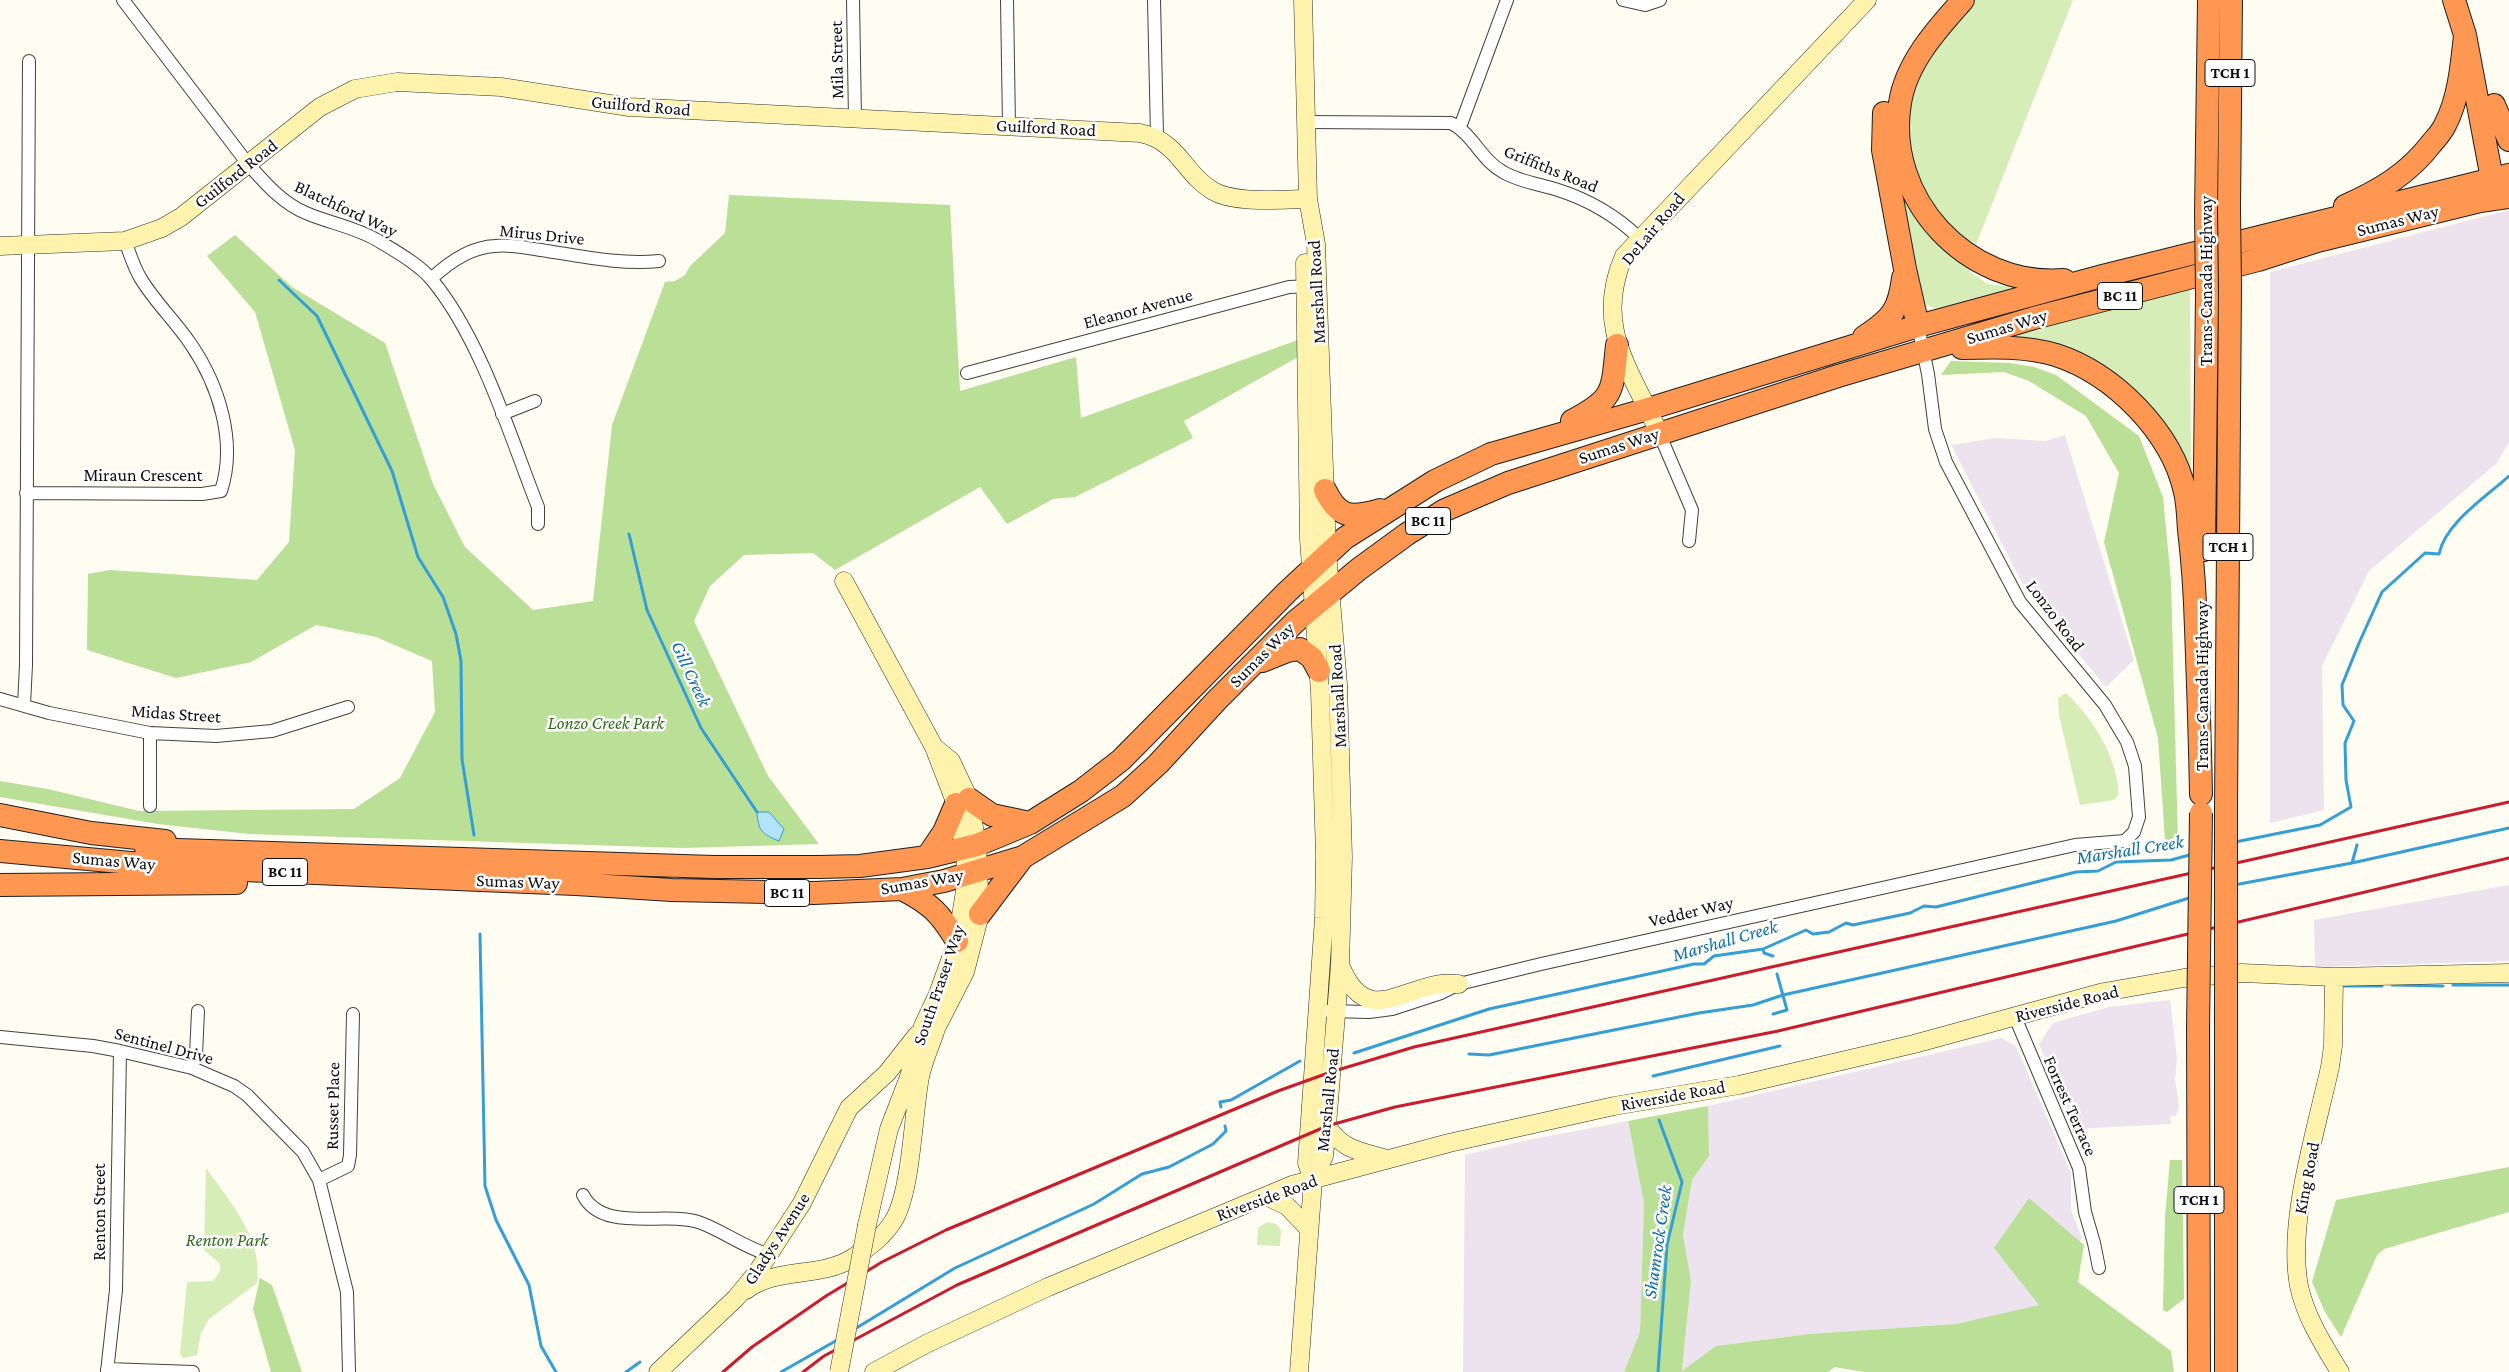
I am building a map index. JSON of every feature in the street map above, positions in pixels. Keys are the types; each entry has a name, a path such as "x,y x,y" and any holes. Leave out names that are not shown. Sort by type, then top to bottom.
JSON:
{"highway":[{"path":"1918,326 1905,269 1883,150 1884,116 1896,70 1921,29 1946,0"},
{"path":"1963,0 1926,45 1910,73 1900,101 1897,133 1904,175 1921,206 1943,234 1965,254 1994,270 2019,277 2052,281 2102,276"},
{"path":"2195,0 2197,24 2209,71"},
{"name":"Trans-Canada Highway","path":"2199,1372 2198,1028 2209,0"},
{"name":"Trans-Canada Highway","path":"2226,1372 2226,807 2231,0"},
{"path":"2230,147 2243,0"},
{"path":"2454,0 2465,35 2503,185"},
{"path":"2469,0 2479,32 2494,105 2503,185"},
{"path":"2260,238 2346,205 2386,187 2419,159 2445,125 2462,68 2465,35"},
{"path":"2494,105 2509,140"},
{"name":"Sumas Way","path":"0,851 235,870 672,890 814,893 902,889 970,860 1081,791 1121,760 1319,561 1367,522 1391,507 1435,481 1491,454 1648,409 1918,326 2102,276 2260,238 2503,185"},
{"name":"Sumas Way","path":"0,835 152,849 338,857 721,867 860,866 927,857 970,860 1022,857 1123,796 1158,764 1295,622 1384,550 1445,510 1538,472 1659,433 2034,318 2258,260 2503,185"},
{"path":"1842,350 1882,326 1894,314 1900,300 1905,269"},
{"path":"1538,439 1597,408 1604,401 1614,379 1617,344"},
{"path":"1930,350 1991,347 2030,349 2056,356 2086,368 2108,382 2130,401 2155,428 2169,450 2185,492 2194,578 2201,803"},
{"path":"1538,472 1568,446 1630,427 1648,409"},
{"path":"1325,490 1333,507 1342,514 1361,516 1391,507"},
{"path":"1254,664 1287,651 1300,649 1312,658 1319,671"},
{"path":"927,857 962,801 992,816 1030,823"},
{"path":"0,815 91,833 256,847 338,857"},
{"path":"980,914 1022,857"},
{"path":"672,890 746,883 886,876 934,870 970,860"},
{"path":"0,886 297,882 463,887 543,883"},
{"path":"902,889 936,909 957,941"}],"street":[{"name":"Blatchford Way","path":"123,0 248,164 268,187 294,208 375,240 431,279 465,329 502,414 538,507 538,524"},
{"name":"Mila Street","path":"853,0 855,119"},
{"path":"1007,0 1009,126"},
{"path":"1154,0 1156,136 1170,146 1194,174 1215,192 1241,198 1308,205"},
{"name":"Marshall Road","path":"1302,0 1308,205 1305,242 1311,286 1325,490 1319,561"},
{"path":"1306,122 1442,121 1460,127 1507,0"},
{"path":"1623,0 1645,5 1660,0"},
{"name":"DeLair Road","path":"1689,541 1692,510 1659,433 1617,344 1612,322 1615,278 1624,256 1867,0"},
{"path":"24,705 26,655 29,61"},
{"name":"Guilford Road","path":"0,246 125,241 162,228 181,217 320,107 355,89 397,82 501,87 629,107 1119,131 1156,136"},
{"name":"Griffiths Road","path":"1460,127 1485,159 1506,174 1560,190 1611,213 1640,239"},
{"name":"Miraun Crescent","path":"26,492 202,494 221,491 227,475 227,437 208,372 190,343 142,280 125,241"},
{"name":"Mirus Drive","path":"431,279 442,268 466,254 494,246 520,247 635,264 659,261"},
{"name":"Marshall Road","path":"1299,1372 1314,1180 1324,1156 1327,1126 1340,965 1343,857 1341,753 1308,477 1311,286"},
{"name":"Eleanor Avenue","path":"967,373 1289,287 1311,286"},
{"name":"Lonzo Road","path":"1918,326 1930,350 1935,429 1946,462 1976,522 2029,616 2110,714 2127,742 2135,766 2139,817 2134,832 2125,841 2075,845"},
{"path":"502,414 534,401"},
{"name":"South Fraser Way","path":"844,581 962,801 980,914 965,972 929,1029"},
{"name":"Marshall Road","path":"1314,1180 1307,1163 1324,918 1325,856 1319,671 1322,600"},
{"name":"Midas Street","path":"0,699 49,713 150,733 216,736 272,731 348,707"},
{"path":"150,733 150,806"},
{"name":"Vedder Way","path":"1317,1010 1381,1011 1442,993 1459,984 1850,894 2075,845"},
{"name":"South Fraser Way","path":"838,1372 867,1225 889,1129 929,1029 938,994 957,941 970,860"},
{"path":"1340,965 1345,978 1357,994 1378,1000 1390,1000 1440,984 1459,984"},
{"name":"Riverside Road","path":"874,1372 926,1344 1048,1287 1292,1185 1512,1128 1614,1106 1739,1085 1914,1044 2104,992 2184,978 2242,973 2334,977 2509,973"},
{"name":"King Road","path":"2334,977 2330,1067 2299,1212 2296,1254 2300,1287 2311,1318 2340,1372"},
{"path":"192,1068 196,1055 198,1011"},
{"name":"Russet Place","path":"319,1180 348,1166 350,1155 353,1014"},
{"name":"Forrest Terrace","path":"2014,1017 2079,1168 2085,1212 2099,1268"},
{"path":"736,1298 754,1284 776,1276 821,1269 849,1260 875,1243 894,1218 904,1196 919,1080 929,1029"},
{"name":"Gladys Avenue","path":"658,1372 736,1298 770,1255 802,1203 849,1108 887,1073 929,1029"},
{"name":"Sentinel Drive","path":"0,1037 93,1046 120,1051 192,1068 234,1086 247,1095 303,1152 319,1180 347,1292 349,1372"},
{"name":"Renton Street","path":"107,1370 116,1290 120,1051"},
{"path":"1327,1126 1346,1147 1388,1159"},
{"path":"583,1195 588,1205 600,1212 617,1217 699,1222 753,1250 770,1255 797,1272"},
{"path":"1266,1196 1287,1206 1309,1230"},
{"path":"107,1370 193,1372"}],"shaded area":[{"path":"2509,210 2509,442 2497,463 2369,571 2322,666 2324,810 2270,823 2270,272"},
{"path":"2065,435 2134,660 2106,687 2027,592 1951,445 1996,438 2045,441"},
{"path":"2509,885 2509,961 2315,967 2314,920"},
{"path":"2170,1000 2177,1058 2175,1079 2179,1106 2176,1116 2170,1116 2171,1124 2074,1129 2039,1044 2053,1023 2109,1007"},
{"path":"2001,1038 2016,1046 2071,1173 2071,1210 2082,1238 2040,1305 1956,1324 1809,1334 1716,1346 1682,1372 1691,1281 1683,1235 1692,1180 1709,1156 1708,1106"},
{"path":"1628,1121 1644,1203 1640,1332 1624,1372 1463,1372 1465,1155 1528,1140"}],"green space":[{"path":"1975,0 2073,0 1973,252 1970,272 1988,284 2020,288 1938,310 1923,303 1899,194 1906,119 1921,66"},
{"name":"Lonzo Creek Park","path":"729,195 950,205 960,391 1076,357 1081,418 1298,340 1298,357 1184,421 1193,438 1075,497 1053,499 1007,524 980,487 835,570 813,553 744,555 710,586 694,621 768,776 819,844 683,848 249,834 158,824 0,797 0,781 48,789 139,811 354,809 400,778 435,712 432,661 376,637 316,625 251,662 176,678 87,650 88,574 110,570 257,580 289,542 295,450 255,312 207,256 235,235 292,287 385,343 433,484 465,547 533,610 593,601 612,425 665,282 675,281 685,275 690,266 725,233"},
{"path":"2190,288 2191,486 2091,362 2009,336"},
{"path":"1951,361 2010,363 2034,367 2056,375 2139,436 2163,497 2171,581 2178,843 2165,840 2158,738 2104,542 2119,473 2086,416 2029,381 2004,372 1941,375"},
{"path":"2066,693 2086,715 2108,752 2117,780 2119,794 2114,800 2080,805 2059,715 2058,698"},
{"path":"1708,1106 1709,1156 1692,1180 1683,1235 1691,1281 1682,1371 1716,1346 1809,1334 1956,1324 2039,1305 1994,1248 2029,1198 2084,1245 2078,1282 2171,1351 2174,1372 1864,1372 1835,1367 1828,1372 1624,1372 1640,1332 1644,1203 1628,1121"},
{"path":"2170,1160 2182,1160 2184,1299 2167,1312 2163,1310 2165,1217"},
{"path":"2509,1167 2509,1212 2384,1249 2377,1255 2341,1337 2325,1312 2312,1282 2336,1200"},
{"name":"Renton Park","path":"206,1168 234,1207 250,1236 258,1267 257,1283 209,1319 201,1333 197,1355 183,1358 180,1354 187,1282 213,1281 221,1270 219,1263 204,1250"},
{"path":"1267,1222 1276,1224 1281,1230 1280,1246 1257,1245 1258,1228"},
{"path":"260,1278 272,1285 302,1372 271,1372 253,1309"}],"water":[{"path":"757,812 769,812 784,829 779,841 762,831 758,824"}],"waterway":[{"path":"279,280 317,316 392,471 418,557 443,597 456,634 461,661 462,759 474,835"},
{"name":"Marshall Creek","path":"2235,842 2320,825 2351,807 2346,780 2345,743 2354,721 2343,705 2342,685 2382,592 2425,553 2439,554 2449,532 2458,521 2509,476"},
{"name":"Gill Creek","path":"629,534 647,610 701,728 757,812"},
{"path":"2352,863 2509,828"},
{"path":"2234,885 2352,863 2357,845"},
{"name":"Marshall Creek","path":"1354,1053 1489,1009 1694,964 1704,964 1714,956 1763,949 1806,930 1813,934 1829,932 1846,923 1853,925 1910,913 1924,906 1936,907 2076,872 2098,871 2116,862 2171,860 2193,854"},
{"path":"1469,1054 1489,1055 1699,1013 1753,1005 1783,995 2116,921 2192,897"},
{"path":"480,934 485,1186 496,1220 529,1285 541,1346 556,1372"},
{"path":"1763,949 1764,953 1773,956"},
{"path":"1773,1014 1787,1010 1777,974"},
{"path":"2392,985 2443,986"},
{"path":"2453,985 2509,985"},
{"path":"2340,986 2382,986"},
{"path":"1653,1076 1780,1046"},
{"path":"1221,1107 1220,1102 1231,1100 1300,1061"},
{"name":"Shamrock Creek","path":"1658,1372 1667,1245 1682,1182 1659,1120"},
{"path":"853,1330 955,1268 1094,1204 1142,1174 1169,1167 1213,1144 1226,1131 1225,1126"},
{"path":"781,1372 839,1339"},
{"path":"626,1372 640,1362"}],"railway":[{"path":"723,1372 752,1347 826,1296 882,1262 946,1230 1278,1091 1331,1072 1414,1047 2509,802"},
{"path":"803,1372 824,1356 957,1285 1327,1126 1395,1107 1778,1031 2509,858"}]}
